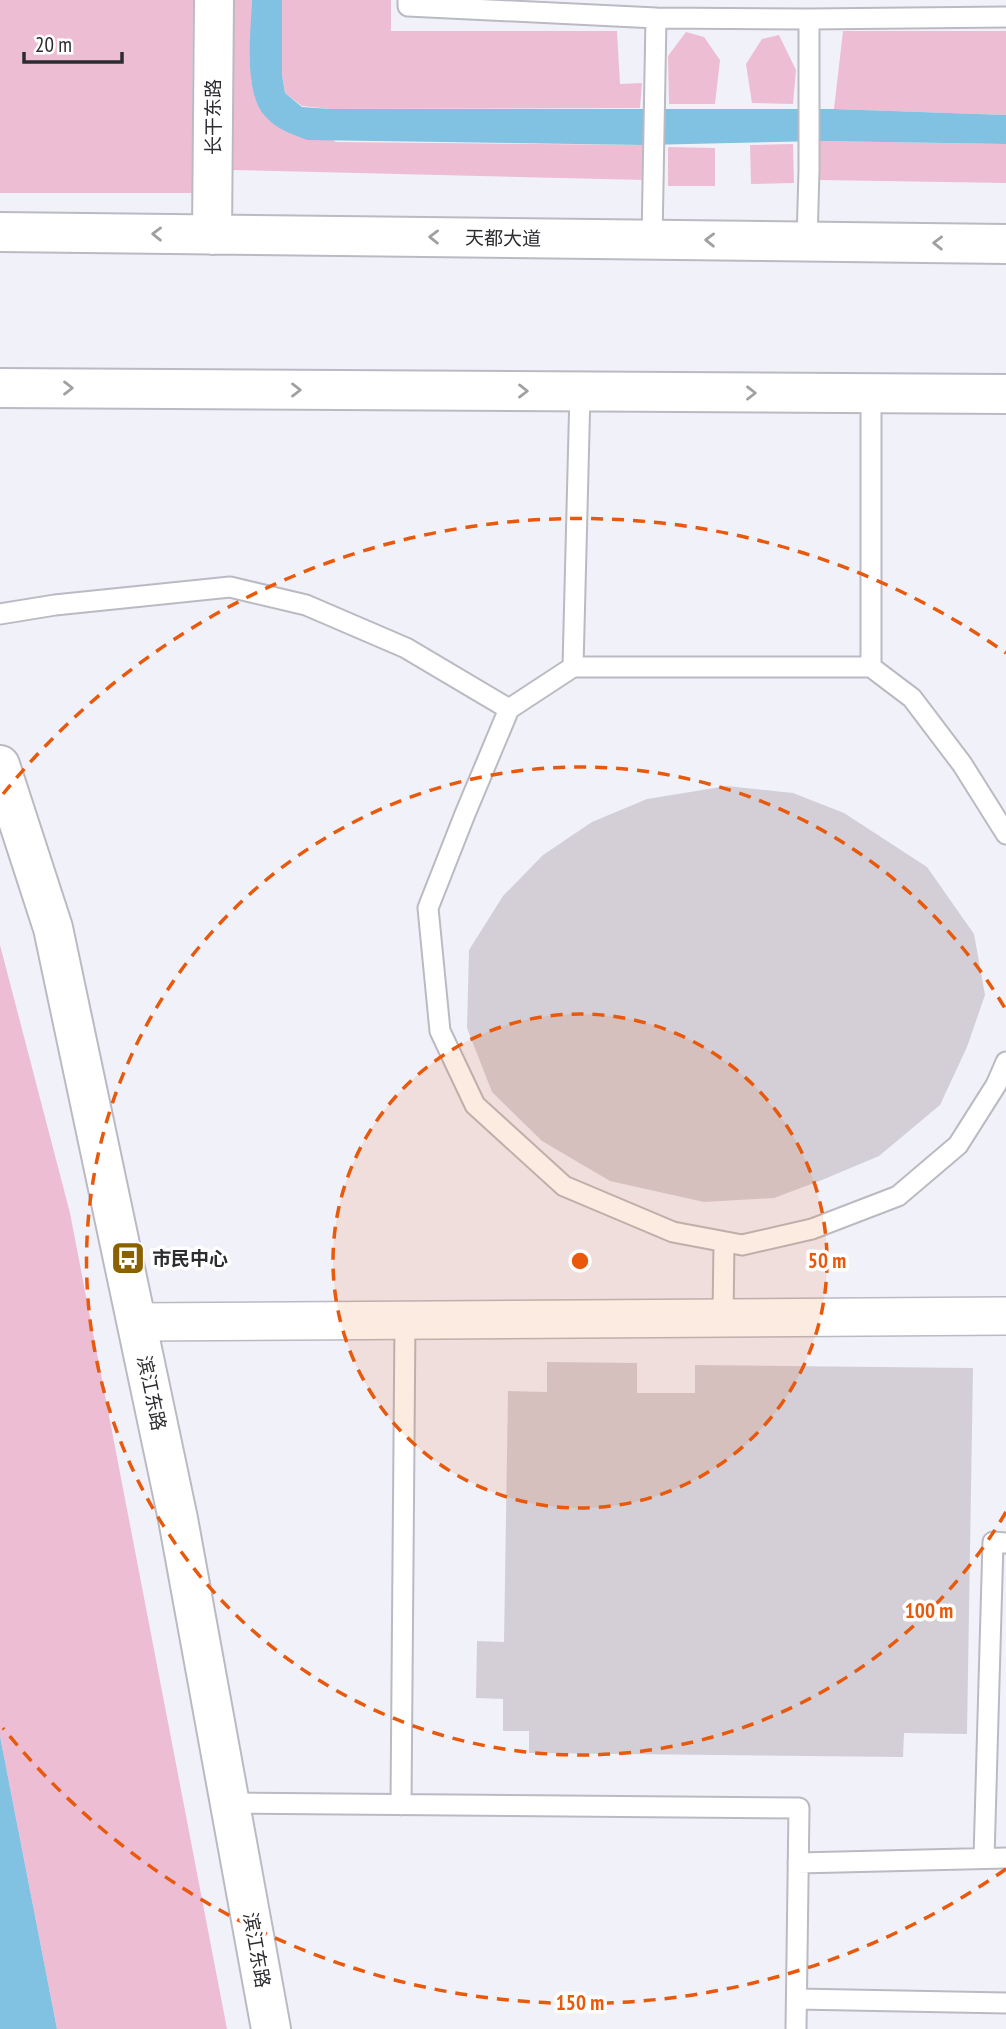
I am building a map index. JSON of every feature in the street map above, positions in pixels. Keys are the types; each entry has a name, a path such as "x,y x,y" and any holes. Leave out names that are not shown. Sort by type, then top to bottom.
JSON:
{"street":[{"name":"长干东路","path":"212,235 214,0"},
{"name":"天都大道","path":"0,233 1006,244"},
{"path":"0,388 1006,394"},
{"name":"滨江东路","path":"0,765 53,928 178,1519 271,2029"},
{"path":"137,1322 1006,1316"}],"lane":[{"path":"408,0 408,6 656,18 1006,17"},
{"path":"652,240 656,18"},
{"path":"807,242 809,19"},
{"path":"572,667 580,392"},
{"path":"871,393 871,667"},
{"path":"0,614 55,605 230,587 306,605 407,648 509,709"},
{"path":"1006,834 962,764 912,698 871,667 572,667 509,709 428,908 440,1031 475,1105 565,1186 673,1232 742,1245 812,1229 898,1196 958,1145 996,1085 1006,1062"},
{"path":"723,1318 724,1242"},
{"path":"401,1805 405,1320"},
{"path":"984,1858 993,1542 1006,1543"},
{"path":"230,1803 799,1808 796,2029"},
{"path":"798,1863 1006,1858"},
{"path":"797,1999 1006,2003"}],"shaded area":[{"path":"0,0 193,0 192,193 0,193"},
{"path":"233,0 252,0 251,81 336,142 645,145 644,180 231,170"},
{"path":"282,0 391,0 391,31 617,31 620,84 642,83 640,108 331,109 302,106 285,93 282,75"},
{"path":"843,31 1006,31 1006,115 834,109"},
{"path":"686,32 704,37 720,60 715,104 669,104 668,56"},
{"path":"779,35 796,70 793,104 752,103 746,64 762,39"},
{"path":"820,141 1006,144 1006,183 820,180"},
{"path":"793,144 794,183 751,184 750,145"},
{"path":"668,147 715,148 715,186 668,186"},
{"path":"0,945 70,1213 227,2029 57,2029 0,1736"}],"water":[{"path":"252,0 282,0 282,75 285,93 302,107 834,109 1006,115 1006,144 820,141 645,145 307,140 274,124 258,105 250,61"},
{"path":"0,1736 57,2029 0,2029"}],"building":[{"path":"727,786 793,793 844,813 927,867 974,934 985,995 967,1047 940,1105 879,1156 774,1198 704,1202 610,1181 542,1141 492,1092 467,1028 469,950 503,896 543,855 592,822 647,799"},
{"path":"547,1362 637,1363 637,1393 695,1393 695,1365 973,1368 967,1734 904,1733 903,1757 529,1753 529,1731 503,1731 503,1699 476,1698 477,1641 504,1642 508,1391 547,1392"}],"place":[{"name":"市民中心","path":"128,1258"}]}
